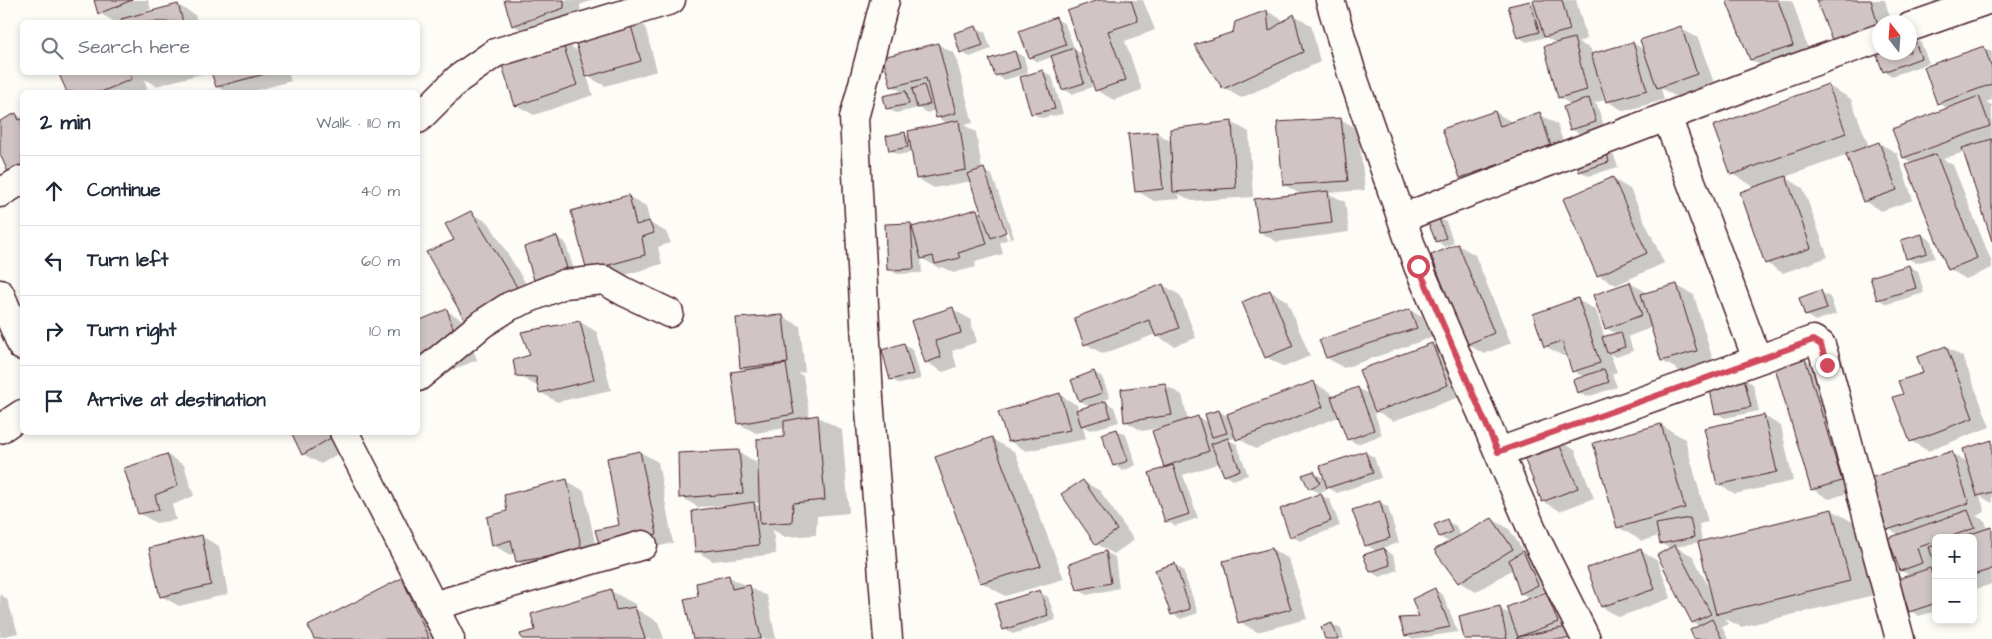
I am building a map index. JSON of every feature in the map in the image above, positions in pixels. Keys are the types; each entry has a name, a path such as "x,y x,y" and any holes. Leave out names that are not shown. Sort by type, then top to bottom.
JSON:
{"street":[{"path":"420,117 458,79 495,53 671,0"},
{"path":"885,0 854,118 869,398 888,639"},
{"path":"1330,0 1352,74 1418,266 1537,541 1586,639"},
{"path":"1917,24 1982,1"},
{"path":"1402,218 1667,116 1872,41"},
{"path":"1667,116 1757,360"},
{"path":"0,193 20,181"},
{"path":"420,375 482,324 510,306 564,284 604,280 669,313"},
{"path":"0,294 20,341"},
{"path":"1498,452 1813,340 1821,345 1900,639"},
{"path":"0,429 20,415"},
{"path":"348,435 450,639"},
{"path":"433,606 643,545"}],"building":[{"path":"94,0 132,0 98,14"},
{"path":"504,0 564,0 564,8 512,26"},
{"path":"1098,0 1131,0 1138,21 1108,31 1126,80 1095,91 1067,11"},
{"path":"1533,0 1562,0 1570,30 1544,37"},
{"path":"1726,0 1778,0 1793,46 1750,60"},
{"path":"1816,0 1871,0 1875,15 1872,15 1872,29 1834,45"},
{"path":"1530,1 1539,32 1517,38 1508,6"},
{"path":"178,4 182,20 121,20"},
{"path":"1267,10 1269,31 1294,14 1303,52 1223,89 1194,45 1233,32 1235,22"},
{"path":"628,15 641,61 586,77 573,33"},
{"path":"1056,17 1066,45 1029,58 1019,31"},
{"path":"976,26 983,45 960,53 954,33"},
{"path":"1681,26 1697,74 1657,88 1640,40"},
{"path":"1574,38 1587,90 1558,98 1544,46"},
{"path":"561,39 577,85 515,106 501,62"},
{"path":"1633,42 1647,90 1606,102 1591,54"},
{"path":"938,43 956,113 936,118 926,78 891,87 883,57"},
{"path":"1984,46 1992,69 1992,84 1937,104 1924,67"},
{"path":"1917,47 1921,58 1917,59"},
{"path":"1074,48 1084,83 1062,90 1051,56"},
{"path":"1015,51 1020,68 995,76 989,59"},
{"path":"1879,60 1916,60 1883,72"},
{"path":"1043,70 1055,109 1031,114 1020,77"},
{"path":"59,75 130,75 132,79 106,90 66,90"},
{"path":"212,75 261,75 216,87"},
{"path":"1828,84 1846,133 1731,175 1713,126"},
{"path":"924,85 930,104 917,108 912,89"},
{"path":"906,91 909,104 886,109 883,96"},
{"path":"1979,96 1990,126 1903,158 1892,129"},
{"path":"1589,98 1596,122 1570,130 1563,107"},
{"path":"1495,111 1500,126 1540,112 1551,146 1460,178 1442,129"},
{"path":"16,113 20,120 20,174 11,179 0,154 0,121"},
{"path":"1341,118 1348,181 1283,185 1277,122"},
{"path":"959,120 966,170 916,179 908,131"},
{"path":"1232,121 1236,188 1173,192 1170,129"},
{"path":"905,132 908,147 889,151 886,136"},
{"path":"1157,132 1163,189 1135,192 1128,134"},
{"path":"1992,139 1992,241 1962,148"},
{"path":"1879,142 1897,190 1863,202 1846,154"},
{"path":"1606,150 1609,162 1579,172 1575,160"},
{"path":"1936,154 1977,258 1948,270 1906,165"},
{"path":"984,168 1006,232 991,238 967,174"},
{"path":"1786,176 1811,248 1765,264 1740,192"},
{"path":"1613,177 1647,253 1597,276 1563,199"},
{"path":"1328,191 1332,223 1259,232 1254,199"},
{"path":"629,195 636,225 649,221 654,233 642,237 645,255 587,271 571,211"},
{"path":"977,209 987,244 958,253 960,258 935,264 933,256 921,259 912,227"},
{"path":"471,211 520,292 467,324 426,252 454,240 445,224"},
{"path":"1438,216 1446,238 1436,242 1427,220"},
{"path":"911,223 914,269 887,270 885,224"},
{"path":"1922,234 1927,253 1906,259 1901,240"},
{"path":"557,236 567,268 534,280 524,247"},
{"path":"1458,244 1494,333 1466,345 1431,255"},
{"path":"1909,265 1916,288 1877,300 1870,277"},
{"path":"1630,282 1642,315 1605,329 1593,295"},
{"path":"1163,284 1179,328 1156,337 1149,320 1084,345 1074,318"},
{"path":"1677,284 1697,351 1661,361 1641,294"},
{"path":"1270,290 1293,346 1265,358 1242,302"},
{"path":"1821,290 1827,309 1805,316 1799,298"},
{"path":"1578,298 1600,363 1572,372 1562,341 1544,347 1533,314"},
{"path":"953,307 961,333 935,341 941,357 925,363 911,321"},
{"path":"447,309 460,350 420,366 420,320"},
{"path":"1410,309 1417,328 1326,358 1319,340"},
{"path":"783,315 788,363 740,368 736,318"},
{"path":"580,321 594,380 539,393 536,377 516,376 513,360 530,355 521,332"},
{"path":"1621,332 1625,347 1607,353 1602,337"},
{"path":"904,343 913,374 890,380 882,350"},
{"path":"1432,343 1448,385 1375,412 1359,370"},
{"path":"1946,346 1973,418 1910,442 1893,397 1903,394 1898,381 1923,373 1917,357"},
{"path":"1805,358 1842,481 1811,490 1775,368"},
{"path":"786,364 794,414 738,424 731,372"},
{"path":"1604,369 1609,382 1577,393 1573,380"},
{"path":"1094,371 1102,393 1079,401 1071,380"},
{"path":"1744,378 1751,407 1715,414 1709,385"},
{"path":"1314,381 1323,407 1236,440 1227,414"},
{"path":"1165,383 1172,415 1124,422 1121,389"},
{"path":"1358,387 1374,430 1347,440 1331,397"},
{"path":"1060,393 1070,430 1008,442 998,412"},
{"path":"1106,401 1111,417 1081,426 1076,410"},
{"path":"1219,410 1227,433 1212,437 1205,414"},
{"path":"818,415 825,500 793,503 792,522 760,524 757,439 784,437 784,421"},
{"path":"1764,415 1777,472 1717,485 1704,428"},
{"path":"1198,416 1209,451 1164,467 1152,431"},
{"path":"1661,424 1685,508 1617,528 1593,443"},
{"path":"1117,429 1128,461 1113,466 1101,434"},
{"path":"292,435 336,435 302,455"},
{"path":"992,437 1041,566 980,583 935,457"},
{"path":"1228,438 1240,470 1224,476 1211,444"},
{"path":"1557,439 1578,488 1542,502 1522,453"},
{"path":"1992,440 1992,492 1977,496 1963,449"},
{"path":"739,450 743,493 679,498 678,453"},
{"path":"640,451 657,534 600,547 595,530 619,525 607,458"},
{"path":"1365,451 1373,473 1327,488 1320,466"},
{"path":"1952,451 1969,503 1887,530 1870,478"},
{"path":"167,454 178,486 155,495 159,510 138,514 124,468"},
{"path":"1173,465 1189,514 1165,522 1149,473"},
{"path":"1314,471 1320,483 1309,489 1302,475"},
{"path":"567,479 582,551 516,562 511,540 492,546 487,517 507,511 504,495"},
{"path":"1083,480 1117,530 1096,545 1061,494"},
{"path":"1321,493 1331,521 1290,537 1280,509"},
{"path":"1380,501 1390,538 1365,546 1352,510"},
{"path":"754,502 759,545 695,552 692,511"},
{"path":"1832,509 1850,581 1716,614 1698,542"},
{"path":"1968,510 1975,528 1958,534 1932,534 1932,542 1917,548 1922,563 1900,571 1888,538"},
{"path":"1492,518 1513,549 1458,583 1434,550"},
{"path":"1690,518 1694,537 1660,544 1656,524"},
{"path":"1447,519 1452,532 1439,537 1434,525"},
{"path":"1992,527 1992,569 1977,574 1977,534 1970,534"},
{"path":"202,535 211,585 160,597 149,548"},
{"path":"1675,545 1711,614 1692,623 1657,555"},
{"path":"1272,548 1291,609 1238,623 1223,561"},
{"path":"1384,548 1390,565 1370,572 1363,555"},
{"path":"1641,549 1655,589 1601,607 1587,568"},
{"path":"1106,551 1111,583 1077,590 1069,564"},
{"path":"1523,551 1538,585 1520,594 1509,560"},
{"path":"1175,563 1190,609 1171,615 1155,570"},
{"path":"1930,568 1932,574 1932,604 1909,612 1898,579"},
{"path":"729,575 732,589 750,585 761,639 693,639 684,599 698,596 696,583"},
{"path":"402,578 429,639 314,639 308,626"},
{"path":"1435,588 1450,627 1405,636 1399,618 1419,617 1412,599"},
{"path":"611,589 616,610 635,607 645,639 522,639 520,634 535,630 531,614"},
{"path":"1040,590 1048,615 1003,630 995,604"},
{"path":"1546,592 1558,622 1518,637 1507,607"},
{"path":"1500,606 1507,639 1464,639 1459,616"},
{"path":"1712,619 1722,639 1694,639 1690,630"},
{"path":"1332,623 1338,639 1325,639 1321,627"},
{"path":"1567,627 1570,638 1568,639 1516,639 1518,637"}],"route":[{"path":"1418,266 1498,452 1813,340 1821,345 1827,365"}]}
